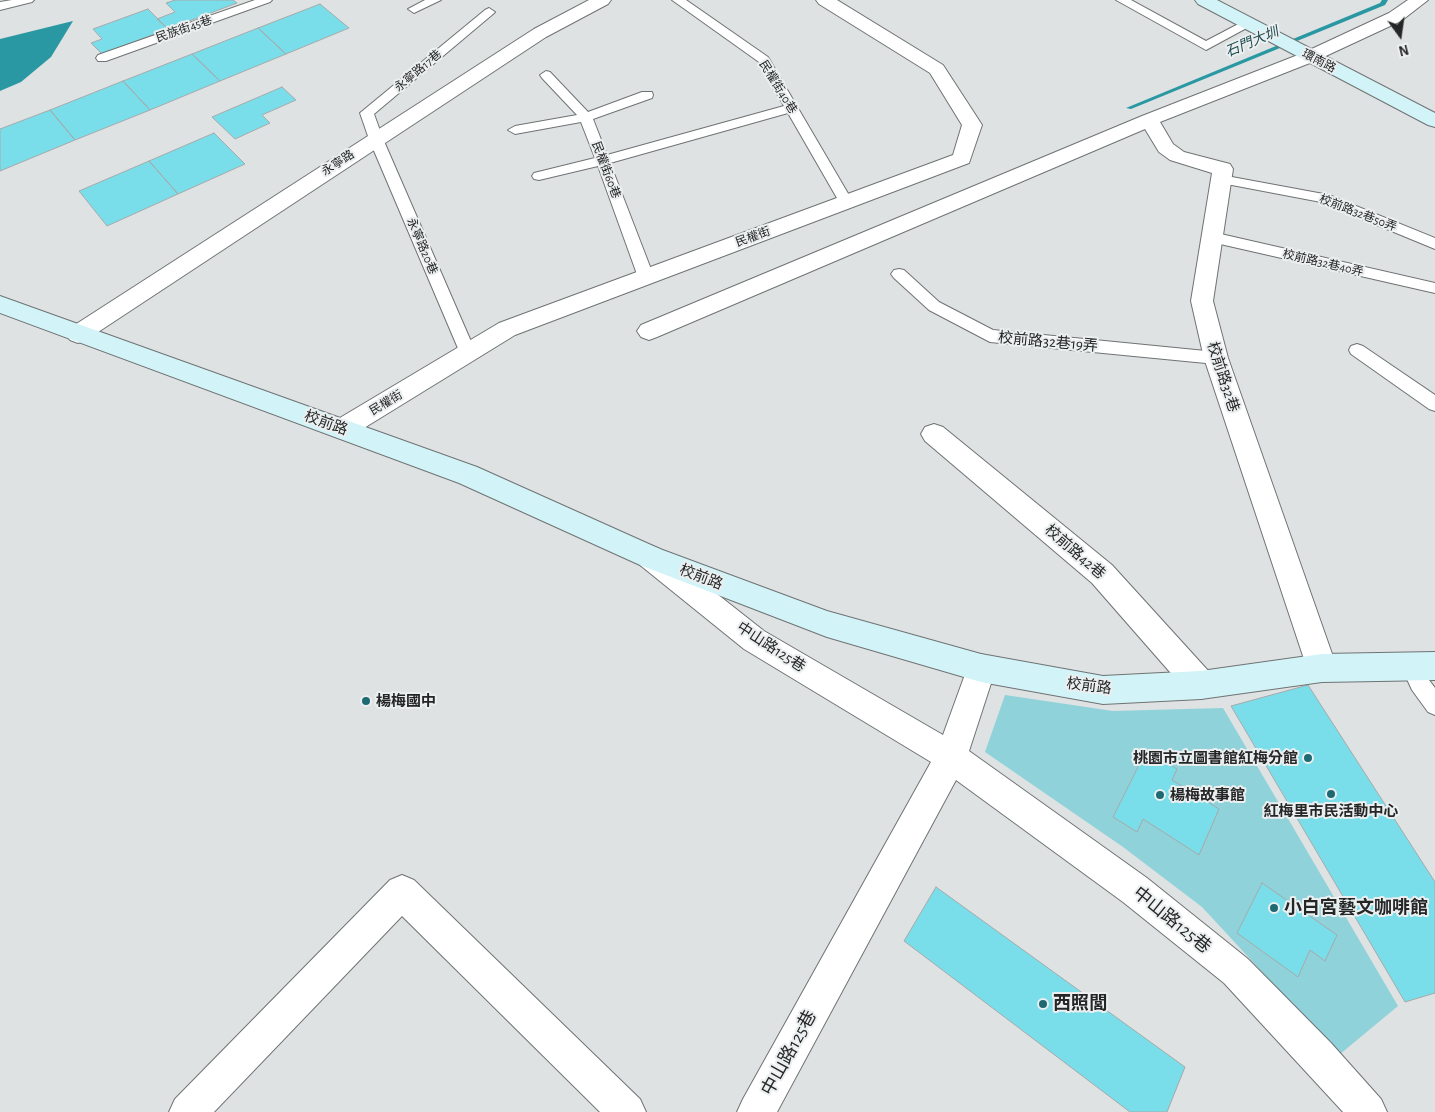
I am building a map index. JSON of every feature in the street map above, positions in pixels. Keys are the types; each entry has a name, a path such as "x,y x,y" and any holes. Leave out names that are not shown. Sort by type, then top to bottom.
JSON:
{"street":[{"name":"永寧路","path":"78,334 376,138 540,34 602,0"},
{"name":"民權街","path":"342,429 507,329 962,159 972,125 937,69 825,0"},
{"path":"649,331 1302,53 1396,17 1419,0"},
{"name":"環南路","path":"1210,1 1302,53 1435,121"},
{"path":"1148,120 1166,148 1177,156 1223,169 1221,179"},
{"name":"校前路32巷","path":"1221,179 1202,301 1216,358 1322,668"},
{"name":"校前路","path":"0,304 468,475 650,558 827,624 981,668 1103,690 1201,685 1322,668 1423,666"},
{"name":"校前路42巷","path":"934,434 1102,574 1201,685"},
{"name":"中山路125巷","path":"650,558 754,640 951,757 1135,890 1236,971 1318,1056 1368,1112"},
{"name":"中山路125巷","path":"756,1112 951,757 981,668"},
{"path":"188,1112 402,892 627,1112"}],"lane":[{"path":"0,6 28,0"},
{"name":"民族街45巷","path":"102,58 266,0"},
{"path":"414,9 435,0"},
{"name":"民權街40巷","path":"678,0 764,60 846,202"},
{"path":"1122,0 1206,46 1248,24"},
{"name":"永寧路17巷","path":"376,138 368,113 489,12"},
{"name":"民權街60巷","path":"546,75 586,117 646,277"},
{"path":"515,130 586,117 647,95"},
{"path":"539,176 602,161 792,108"},
{"name":"永寧路20巷","path":"376,138 468,353"},
{"name":"校前路32巷50弄","path":"1221,179 1324,198 1435,244"},
{"name":"校前路32巷40弄","path":"1212,237 1435,288"},
{"name":"校前路32巷19弄","path":"899,274 934,306 990,336 1216,358"},
{"path":"1357,350 1435,404"},
{"path":"1423,666 1419,683 1435,705"}],"shaded area":[{"path":"73,21 51,57 21,82 0,91 0,39"},
{"path":"1005,695 1113,711 1223,708 1398,1006 1339,1055 1202,907 1123,847 985,752"}],"building":[{"path":"175,0 233,0 237,3 168,29 157,19 175,12 166,3"},
{"path":"320,4 349,28 286,54 258,28"},
{"path":"148,9 168,29 102,54 91,43 102,39 93,29"},
{"path":"258,28 286,54 220,81 192,54"},
{"path":"192,54 220,81 150,110 123,81"},
{"path":"123,81 150,110 75,140 50,110"},
{"path":"282,87 296,100 262,115 270,123 235,139 212,117"},
{"path":"50,110 75,140 0,171 0,129"},
{"path":"214,133 245,164 178,194 149,161"},
{"path":"149,161 178,194 107,226 79,191"},
{"name":"紅梅里市民活動中心","path":"1308,685 1435,882 1435,993 1405,1002 1231,706"},
{"name":"楊梅故事館","path":"1146,751 1177,769 1172,780 1219,809 1199,855 1143,819 1137,832 1113,817"},
{"name":"小白宮藝文咖啡館","path":"1262,883 1337,935 1325,961 1310,950 1298,977 1237,933"},
{"name":"西照閭","path":"936,887 1185,1067 1167,1112 1130,1112 904,941"}],"waterway":[{"name":"石門大圳","path":"1129,108 1383,4 1385,0"}],"place":[{"name":"楊梅國中","path":"366,701"},
{"name":"桃園市立圖書館紅梅分館","path":"1308,758"},
{"name":"紅梅里市民活動中心","path":"1331,794"},
{"name":"楊梅故事館","path":"1160,795"},
{"name":"小白宮藝文咖啡館","path":"1274,908"},
{"name":"西照閭","path":"1043,1004"}]}
